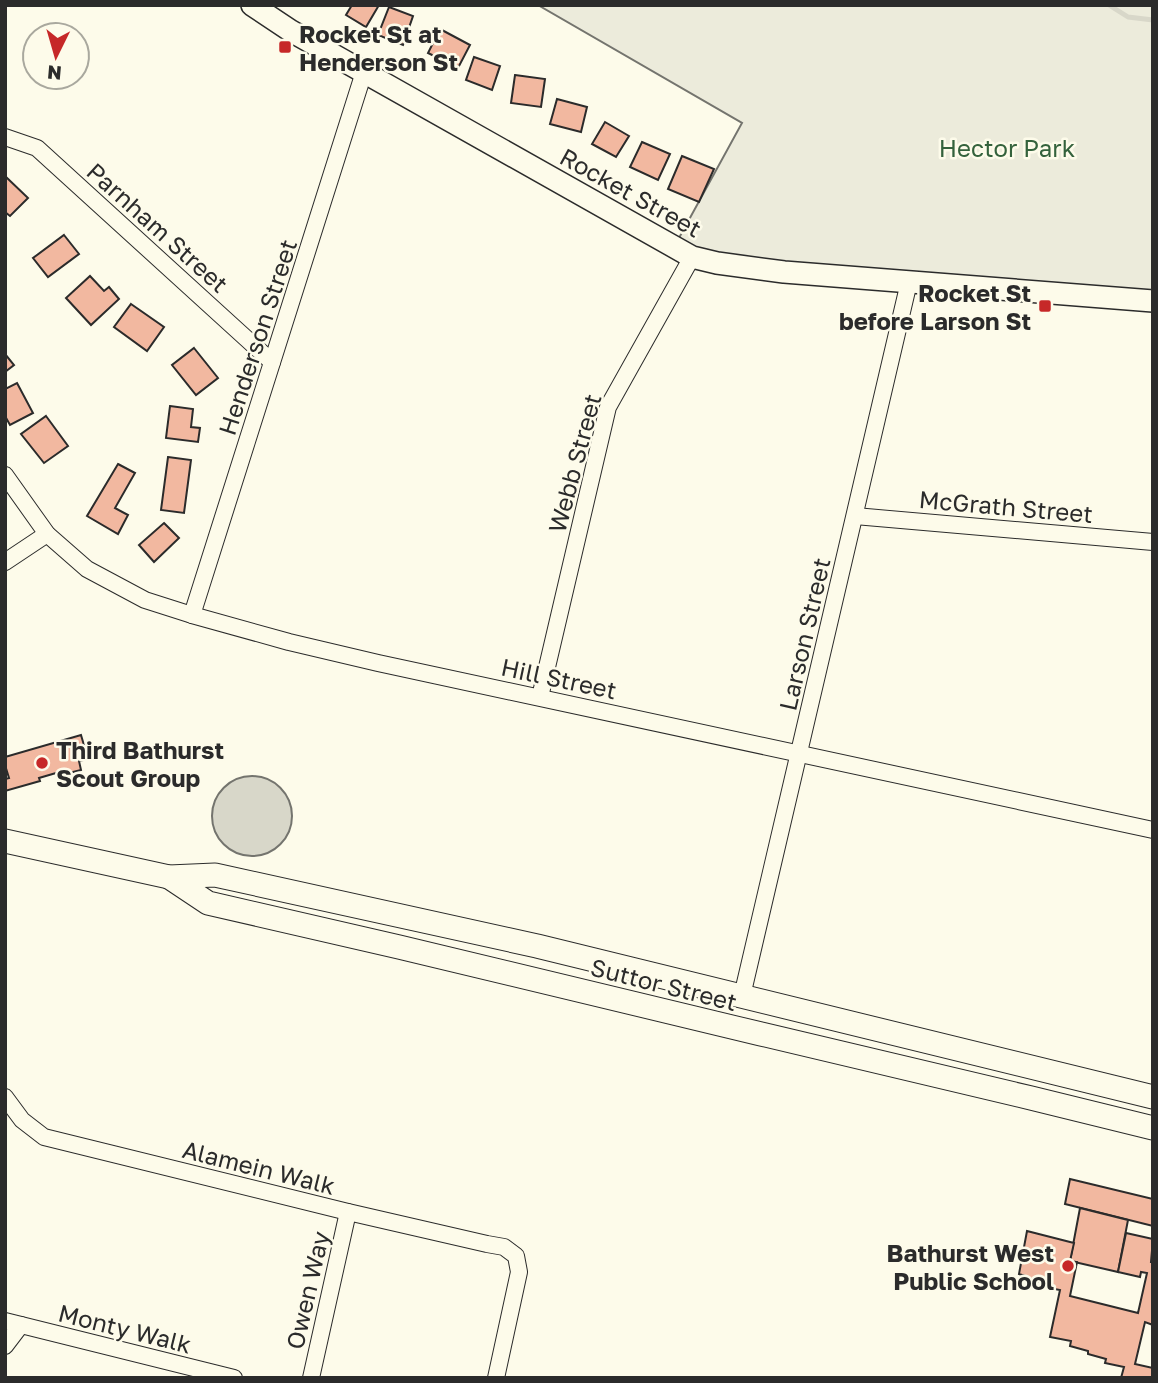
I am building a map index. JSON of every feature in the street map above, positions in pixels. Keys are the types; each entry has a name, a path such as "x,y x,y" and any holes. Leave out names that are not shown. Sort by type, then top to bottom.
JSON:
{"main road":[{"name":"Suttor Street","path":"5,841 169,877 215,875 537,946 1153,1097"},
{"name":"Suttor Street","path":"169,877 208,903 440,956 1153,1129"}],"street":[{"name":"Rocket Street","path":"252,5 291,32 692,257 777,271 1153,301"},
{"name":"Henderson Street","path":"192,615 364,72"},
{"name":"Parnham Street","path":"5,137 37,148 272,362"},
{"name":"Webb Street","path":"541,697 608,407 692,257"},
{"name":"Larson Street","path":"742,996 909,282"},
{"name":"Hill Street","path":"5,475 47,534 88,569 145,600 192,615 289,642 392,666 1153,830"},
{"name":"McGrath Street","path":"855,516 1153,542"},
{"path":"5,562 47,534"},
{"name":"Alamein Walk","path":"5,1097 22,1120 44,1136 348,1212 504,1247 516,1256 519,1272 496,1378"},
{"name":"Owen Way","path":"311,1378 348,1212"},
{"path":"5,1346 13,1323"},
{"name":"Monty Walk","path":"13,1323 234,1378"}],"green space":[{"name":"Hector Park","path":"538,5 1153,5 1153,301 784,272 674,247 742,123"}],"shaded area":[{"path":"252,776 267,779 280,788 289,801 292,816 289,831 280,844 267,853 252,856 237,853 224,844 215,831 212,816 215,801 224,788 237,779"}],"building":[{"path":"352,5 379,5 366,27 346,15"},
{"path":"389,7 413,16 403,45 378,35"},
{"path":"440,29 470,45 458,68 428,53"},
{"path":"474,57 500,66 492,90 466,80"},
{"path":"515,75 545,79 541,107 511,103"},
{"path":"557,99 587,107 581,132 550,124"},
{"path":"605,122 629,136 616,157 592,144"},
{"path":"642,142 670,154 658,180 630,167"},
{"path":"682,156 714,169 699,202 668,189"},
{"path":"5,176 28,198 10,216 5,212"},
{"path":"64,235 79,254 48,277 33,258"},
{"path":"90,276 104,291 109,287 119,299 91,325 66,298"},
{"path":"131,304 164,327 147,351 114,327"},
{"path":"194,348 218,378 196,395 172,365"},
{"path":"5,354 14,365 5,372"},
{"path":"17,383 33,413 10,425 5,416 5,389"},
{"path":"170,406 193,409 191,427 200,428 198,442 166,438"},
{"path":"46,416 68,446 44,463 21,434"},
{"path":"168,457 191,460 184,513 161,510"},
{"path":"118,464 135,473 115,508 128,515 118,534 87,516"},
{"path":"164,523 179,538 154,562 139,545"},
{"name":"Third Bathurst Scout Group","path":"81,735 88,759 79,761 81,770 57,776 56,773 39,778 40,781 5,791 5,779 9,778 5,757"},
{"path":"1070,1179 1153,1199 1153,1226 1065,1204"},
{"path":"1080,1208 1128,1220 1118,1272 1070,1261"},
{"path":"1027,1231 1074,1243 1070,1261 1077,1262 1070,1296 1138,1313 1147,1273 1141,1272 1140,1277 1118,1272 1126,1233 1153,1239 1153,1325 1145,1322 1135,1364 1153,1368 1153,1378 1121,1378 1124,1367 1105,1363 1106,1359 1070,1346 1071,1341 1050,1337 1060,1290 1044,1287 1045,1283 1024,1279 1025,1276 1019,1274"}],"waterway":[{"path":"1109,5 1128,17 1153,20"}],"place":[{"name":"Rocket St at Henderson St","path":"285,47"},
{"name":"Rocket St before Larson St","path":"1045,306"},
{"name":"Third Bathurst Scout Group","path":"42,763"},
{"name":"Bathurst West Public School","path":"1068,1266"}]}
